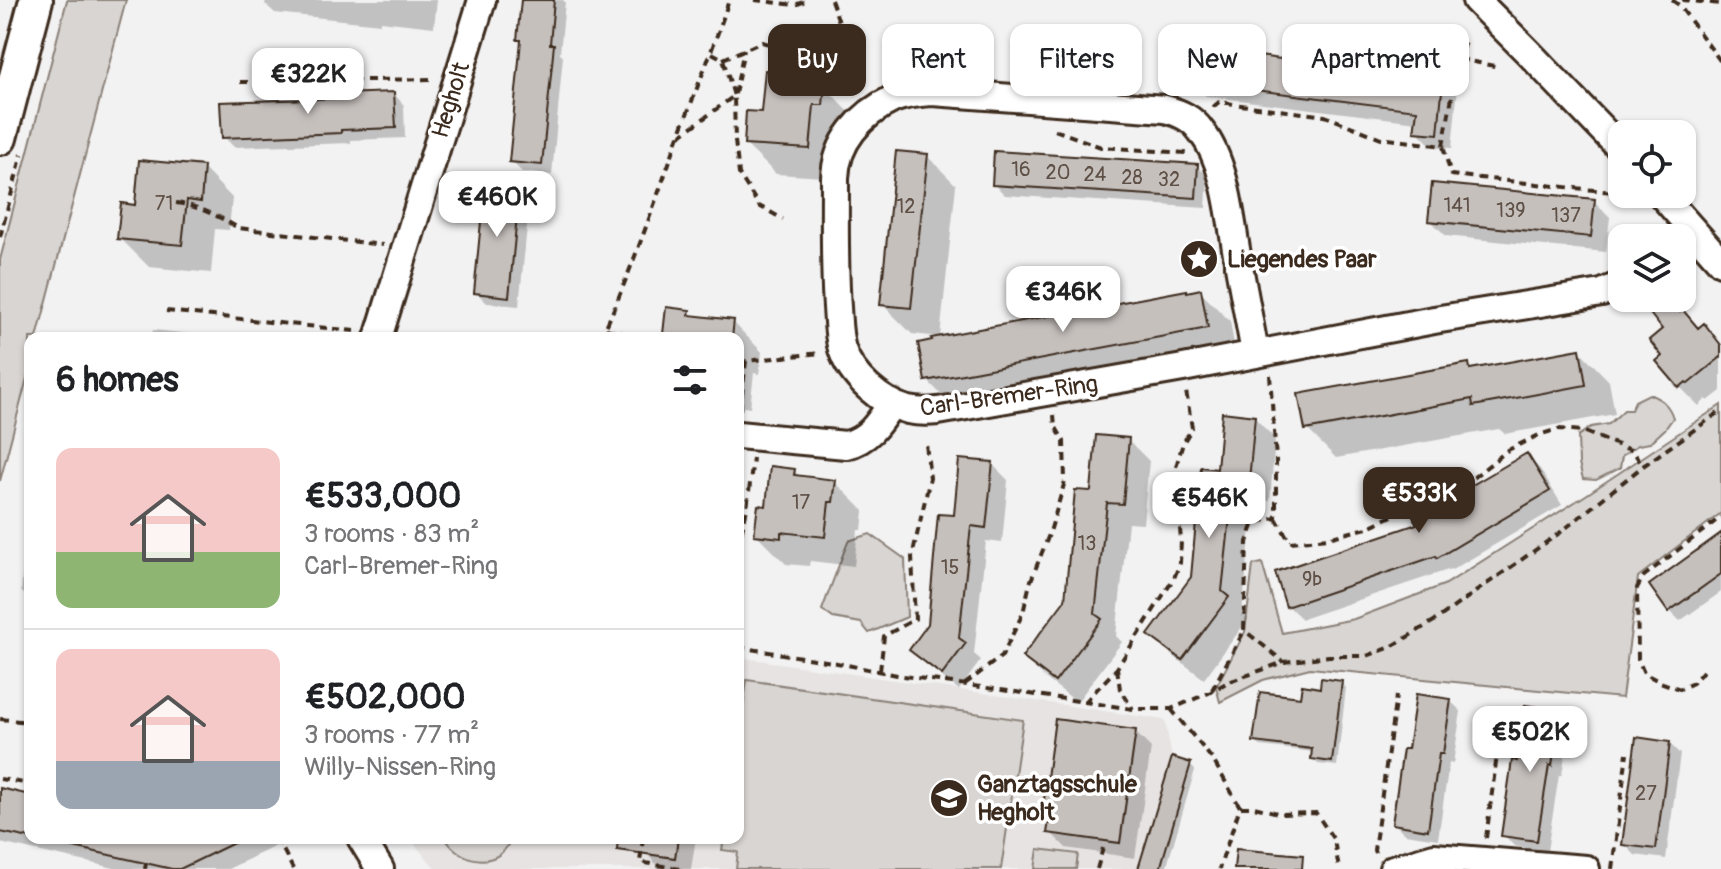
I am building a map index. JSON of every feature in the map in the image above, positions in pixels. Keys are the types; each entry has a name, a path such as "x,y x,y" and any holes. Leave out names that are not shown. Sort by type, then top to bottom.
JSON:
{"main road":[{"path":"0,138 36,0"}],"street":[{"name":"Hegholt","path":"371,332 482,0"},
{"path":"1476,0 1608,135"},
{"name":"Carl-Bremer-Ring","path":"1194,123 1186,116 1165,109 932,92 905,95 874,111 848,135 835,166 839,334 846,358 861,380 892,403 911,411 929,412 1608,290"},
{"path":"1194,123 1211,145 1226,195 1261,352"},
{"path":"1696,242 1721,262"},
{"path":"745,429 846,445 866,436 892,403"},
{"path":"365,844 380,869"},
{"path":"1386,864 1434,857 1586,869"}],"path":[{"path":"604,332 643,238 729,0"},
{"path":"755,0 795,5 808,0"},
{"path":"831,0 840,24"},
{"path":"1672,0 1721,62"},
{"path":"1682,0 1721,4"},
{"path":"723,59 762,42 768,44"},
{"path":"744,49 734,96 739,174 759,206 783,219"},
{"path":"712,53 723,59 734,96"},
{"path":"1469,61 1499,67"},
{"path":"240,82 436,79"},
{"path":"866,92 874,111"},
{"path":"679,136 734,96"},
{"path":"1452,96 1443,146 1451,175 1608,191"},
{"path":"1194,123 1219,102 1325,116 1381,138 1443,146"},
{"path":"1055,130 1101,147 1141,151 1189,153 1211,145"},
{"path":"176,203 225,219 238,228 386,246"},
{"path":"166,311 344,332"},
{"path":"606,329 619,332"},
{"path":"744,521 747,509 746,361 842,349"},
{"path":"1261,352 1273,400 1276,518 1290,542 1328,538 1367,528 1474,477 1508,450 1558,429 1582,431 1633,451 1643,466"},
{"path":"1085,702 1117,668 1174,578 1180,563 1175,470 1183,443 1192,428 1183,368"},
{"path":"965,684 1002,656 1023,613 1030,583 1050,532 1065,481 1064,441 1055,426 1053,391"},
{"path":"744,648 1133,709 1171,709 1226,683 1284,662 1329,656 1367,656 1391,647 1434,621 1561,532 1643,466 1721,411"},
{"path":"880,671 884,636 915,619 912,557 930,478 926,444"},
{"path":"1703,671 1693,683 1680,689 1644,673 1638,659 1637,588 1644,576 1721,517"},
{"path":"1211,692 1244,630 1247,542 1254,523 1276,518"},
{"path":"1244,630 1284,662"},
{"path":"1117,668 1120,689 1133,709"},
{"path":"1386,864 1374,850 1396,696"},
{"path":"1171,709 1213,760 1240,807 1219,869"},
{"path":"1483,860 1502,717"},
{"path":"0,719 24,721"},
{"path":"1612,869 1627,753"},
{"path":"0,779 24,783"},
{"path":"1240,807 1282,814 1316,813 1334,840 1339,869"},
{"path":"280,844 293,869"},
{"path":"639,869 642,844"},
{"path":"1097,869 1103,848"},
{"path":"640,862 680,869"}],"shaded area":[{"path":"67,0 126,0 39,332 24,332 24,390 0,481 0,260"},
{"path":"1649,394 1664,403 1671,413 1673,418 1665,429 1650,443 1638,445 1622,456 1620,468 1596,480 1583,479 1578,436 1591,427 1609,424 1624,410 1631,410 1635,401"},
{"path":"1721,405 1721,513 1638,577 1622,698 1310,668 1263,680 1220,702 1216,687 1245,632 1253,565 1262,563 1282,633 1354,619 1446,584"},
{"path":"870,534 905,559 907,617 869,633 861,623 833,618 822,610 848,541"},
{"name":"Ganztagsschule Hegholt","path":"744,658 1165,720 1172,757 1138,869 436,869 416,846 744,844"},
{"path":"747,680 1023,720 1001,869 736,869 738,852 722,850 723,844 744,844 744,701"},
{"path":"450,844 508,844 499,855 481,860 461,854"},
{"path":"1038,849 1078,854 1076,869 1035,869"}],"building":[{"path":"521,0 554,0 550,44 554,44 542,165 509,162 521,40 517,40"},
{"path":"1266,57 1282,59 1282,93 1266,91"},
{"path":"765,70 768,70 768,96 824,96 823,105 814,105 810,149 744,145 746,111 761,112"},
{"path":"394,92 396,128 222,138 220,102 340,98 340,94"},
{"path":"1303,96 1442,96 1438,134 1414,132 1417,110"},
{"path":"896,151 928,154 911,308 880,305"},
{"path":"994,151 1198,164 1196,198 992,185"},
{"path":"139,160 204,166 201,202 187,200 182,245 117,239 121,203 135,205"},
{"path":"485,181 520,185 509,297 474,293"},
{"path":"1432,183 1595,199 1591,237 1428,221"},
{"path":"1201,289 1208,328 925,381 918,343 931,338"},
{"path":"666,307 690,310 689,315 734,320 733,332 663,332"},
{"path":"1649,312 1685,312 1698,328 1704,323 1721,345 1721,357 1679,388 1656,361 1662,356 1649,340 1662,329"},
{"path":"1580,349 1586,385 1473,406 1472,399 1305,430 1298,394 1469,363 1470,369"},
{"path":"1222,412 1255,416 1249,481 1234,480 1222,591 1229,597 1182,660 1148,635 1191,577 1201,467 1217,469"},
{"path":"1096,435 1129,438 1123,504 1107,503 1095,614 1102,619 1055,682 1022,657 1065,600 1075,490 1091,491"},
{"path":"1527,453 1550,491 1437,558 1286,607 1275,572 1417,524 1414,519"},
{"path":"959,459 993,462 986,528 971,526 959,638 966,643 942,675 909,650 928,624 938,514 954,515"},
{"path":"770,466 795,469 794,475 836,480 833,502 829,502 825,537 781,532 781,538 754,535 758,505 766,506"},
{"path":"1721,533 1721,574 1668,612 1649,585"},
{"path":"1321,678 1342,681 1332,762 1311,759 1312,749 1253,742 1260,692 1300,697 1302,685 1320,688"},
{"path":"1416,694 1451,699 1428,830 1392,824 1403,749 1408,749"},
{"path":"1525,705 1560,710 1537,841 1501,836 1512,760 1517,761"},
{"path":"1055,719 1136,730 1120,843 1047,833 1050,815 1042,814"},
{"path":"1636,737 1670,742 1656,849 1622,845"},
{"path":"1172,757 1191,763 1160,869 1138,869"},
{"path":"0,788 24,794 24,837 0,832"},
{"path":"69,844 232,844 180,869"},
{"path":"618,844 677,844 675,858 617,850"},
{"path":"1236,849 1303,855 1302,869 1234,869"}],"place":[{"name":"Liegendes Paar","path":"1199,259"},
{"name":"Ganztagsschule Hegholt","path":"949,798"}]}
